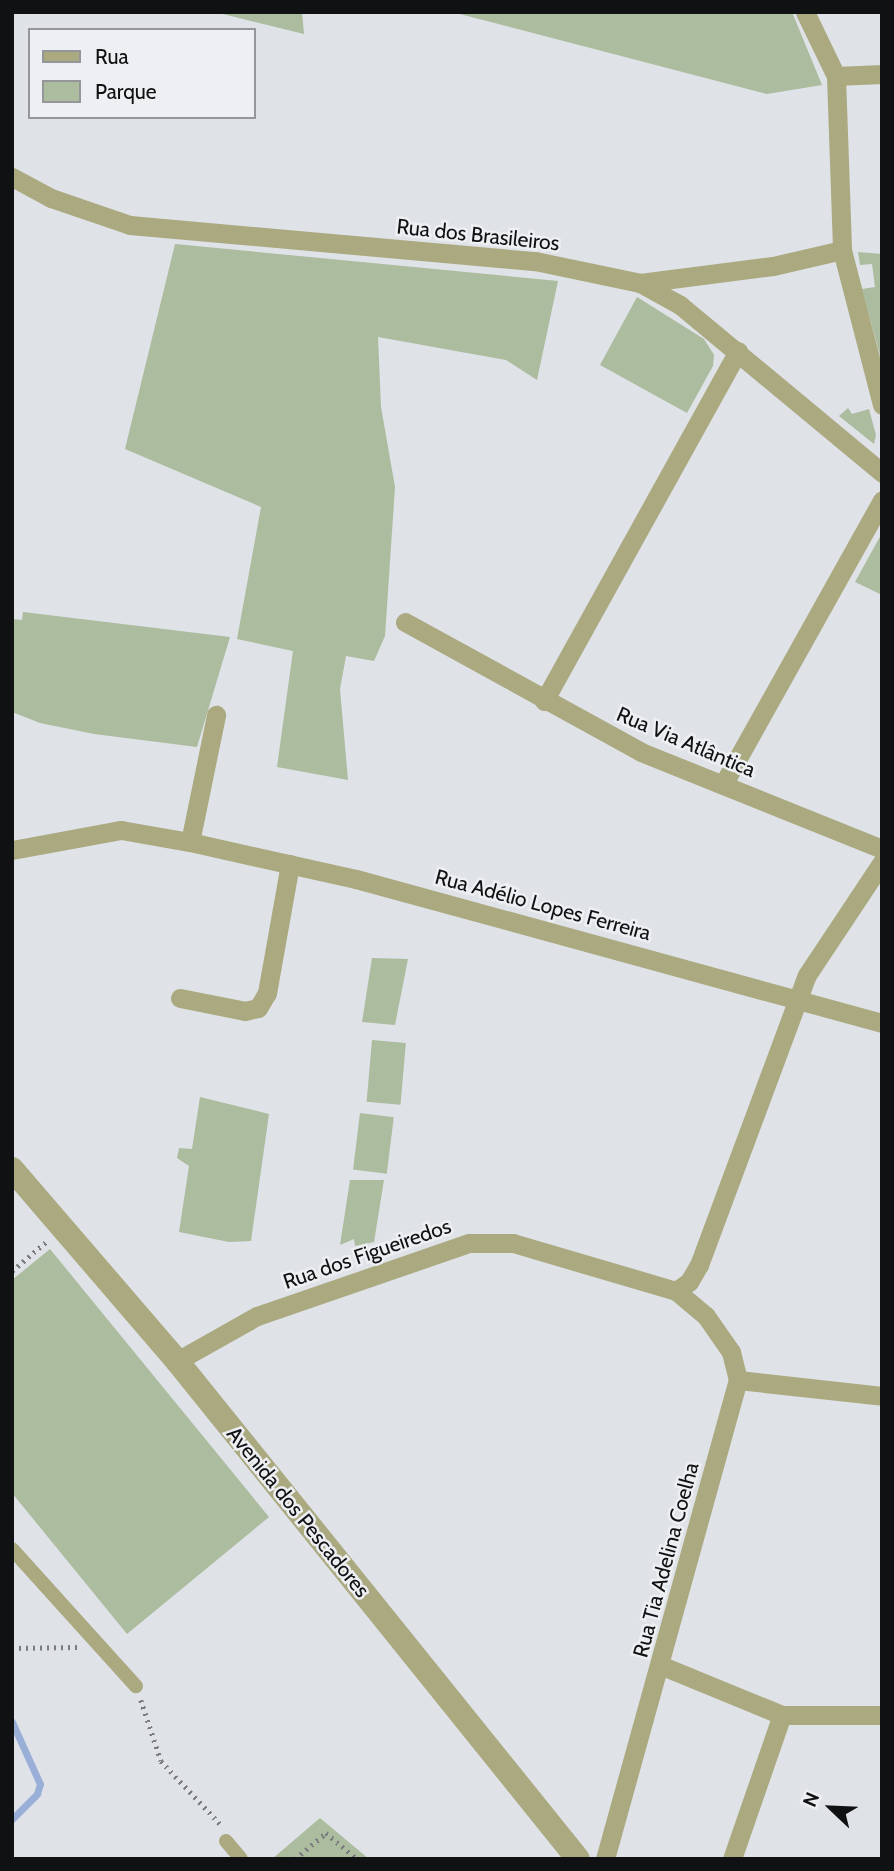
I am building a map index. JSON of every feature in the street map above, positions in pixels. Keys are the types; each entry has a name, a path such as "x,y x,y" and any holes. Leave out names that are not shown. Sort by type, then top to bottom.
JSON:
{"street":[{"path":"805,12 836,76 842,250 882,405"},
{"path":"836,76 882,74"},
{"name":"Rua dos Brasileiros","path":"12,177 51,198 130,225 535,261 640,283 680,305 882,473"},
{"path":"640,283 773,266 842,250"},
{"path":"544,701 738,351"},
{"path":"724,783 882,500"},
{"name":"Rua Via Atlântica","path":"405,622 544,701 641,751 882,849"},
{"path":"190,842 216,715"},
{"name":"Rua Adélio Lopes Ferreira","path":"12,849 121,830 190,842 290,864 798,997 882,1023"},
{"path":"882,862 807,975 699,1265 690,1282 676,1291 706,1316 731,1352 738,1380 882,1396"},
{"path":"180,998 245,1011 258,1008 267,993 290,864"},
{"name":"Avenida dos Pescadores","path":"12,1169 177,1361 578,1859"},
{"name":"Rua dos Figueiredos","path":"177,1361 257,1316 468,1243 513,1242 676,1291"},
{"name":"Rua Tia Adelina Coelha","path":"605,1859 738,1380"},
{"path":"12,1549 136,1686"},
{"path":"660,1665 782,1715 882,1714"},
{"path":"732,1859 782,1715"},
{"path":"226,1841 241,1859"}],"path":[{"path":"12,1271 63,1228"},
{"path":"12,1647 66,1646"},
{"path":"136,1686 161,1761 220,1824 226,1841"},
{"path":"295,1859 326,1833 357,1859"}],"green space":[{"path":"215,12 302,12 304,34"},
{"path":"452,12 792,12 822,85 767,94"},
{"path":"175,244 558,281 537,380 506,360 378,337 381,407 395,487 385,636 374,661 346,656 340,689 348,780 277,767 293,651 237,639 261,507 125,449"},
{"path":"858,252 882,254 882,363 862,289 875,287 872,264 860,265"},
{"path":"637,297 704,339 714,355 713,366 687,413 600,365"},
{"path":"848,408 852,414 869,409 876,435 874,444 839,416"},
{"path":"882,533 882,595 855,582"},
{"path":"23,612 230,637 197,747 94,734 40,723 12,712 12,619 22,620"},
{"path":"372,958 408,959 395,1025 362,1022"},
{"path":"372,1040 406,1043 400,1105 367,1102"},
{"path":"200,1097 269,1114 251,1241 229,1242 179,1232 189,1166 177,1158 179,1148 192,1149"},
{"path":"360,1113 394,1117 387,1174 353,1170"},
{"path":"350,1180 384,1180 374,1242 355,1246 354,1239 340,1245"},
{"path":"50,1249 269,1517 127,1634 12,1493 12,1280"},
{"path":"320,1818 369,1859 272,1859"}],"waterway":[{"path":"12,1722 40,1784 37,1794 12,1819"}]}
